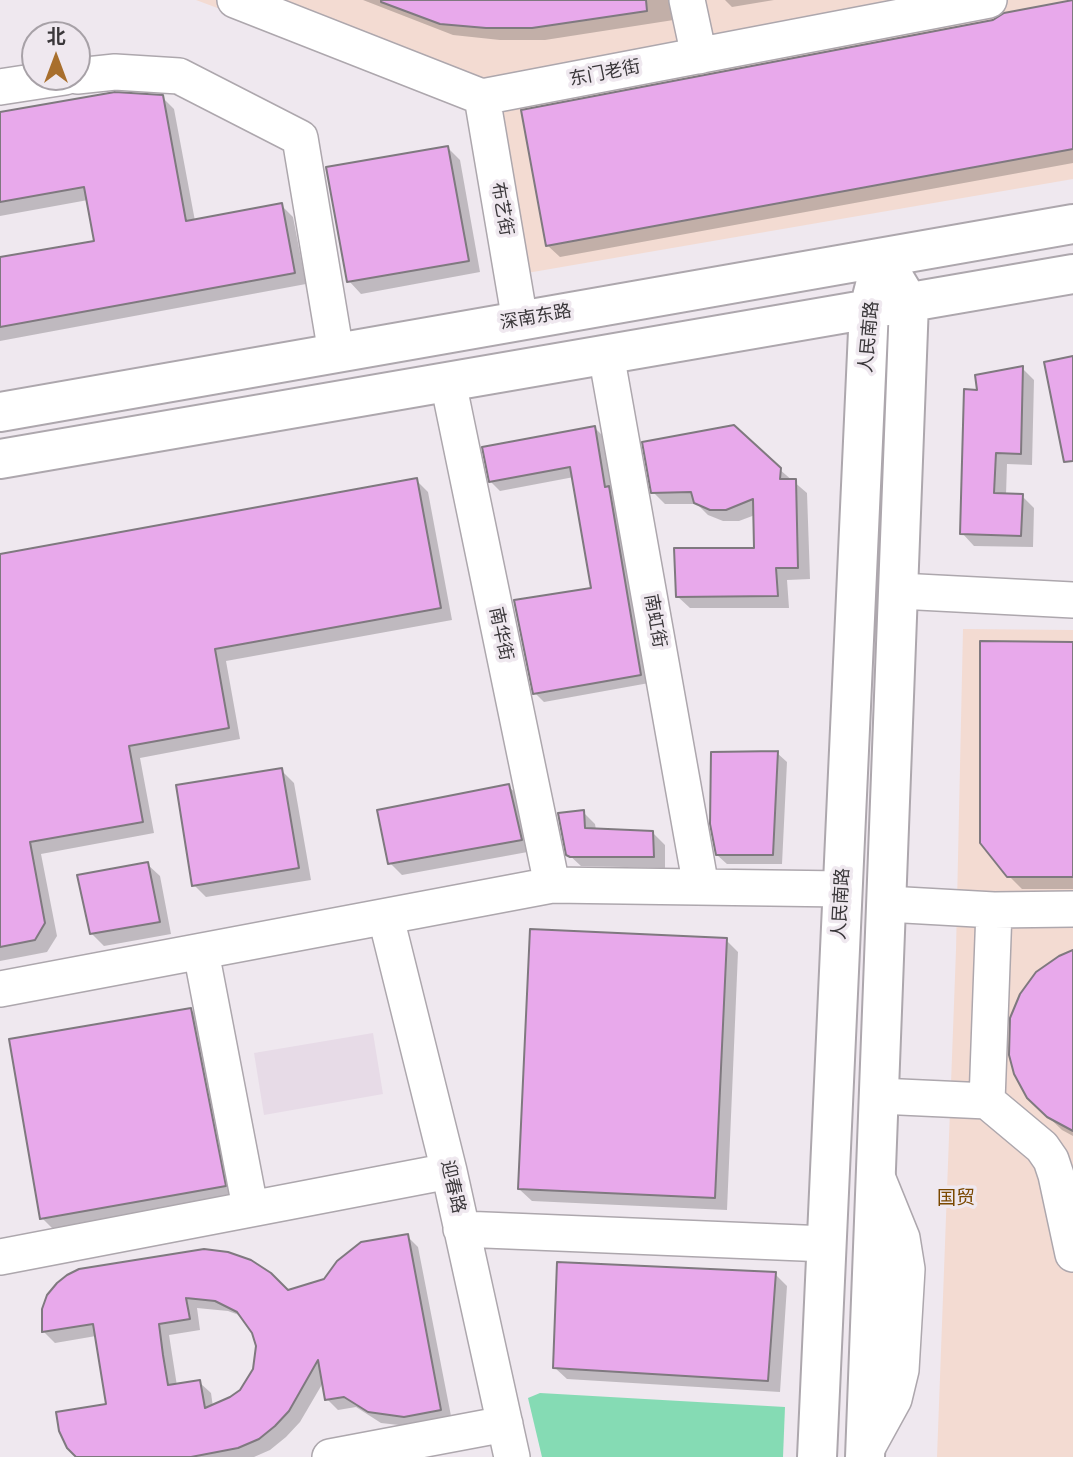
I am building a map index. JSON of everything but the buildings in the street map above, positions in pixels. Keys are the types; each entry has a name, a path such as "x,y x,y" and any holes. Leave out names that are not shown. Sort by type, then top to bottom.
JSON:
{"main road":[{"name":"深南东路","path":"0,412 1073,224"},
{"name":"人民南路","path":"865,1454 909,303 882,258"},
{"name":"人民南路","path":"817,1457 869,309 882,258"},
{"path":"9,460 1073,274"},
{"path":"0,402 38,405"}],"street":[{"path":"235,0 276,7 482,97"},
{"path":"687,0 699,56"},
{"name":"东门老街","path":"482,97 989,0"},
{"path":"91,74 114,72 179,76 300,138 336,353"},
{"path":"0,88 21,84"},
{"name":"布艺街","path":"482,97 520,321"},
{"name":"南虹街","path":"606,355 701,887"},
{"name":"南华街","path":"448,382 552,885"},
{"path":"898,592 1073,600"},
{"path":"0,989 552,885 843,889"},
{"path":"887,904 994,910 1073,909"},
{"path":"988,1101 994,910"},
{"name":"迎春路","path":"386,918 449,1171 508,1441"},
{"path":"201,951 250,1207"},
{"path":"879,1096 988,1101 1042,1147 1051,1160 1073,1254"},
{"path":"0,1256 449,1171"},
{"path":"461,1229 827,1244"},
{"path":"330,1457 508,1441"}],"shaded area":[{"path":"196,0 1073,0 1073,179 498,278 466,101"},
{"path":"963,629 1073,630 1073,1457 937,1457 956,950"},
{"path":"373,1033 383,1094 264,1115 254,1053"}],"green space":[{"path":"540,1393 785,1407 783,1457 542,1457 528,1398"}],"district":[{"name":"国贸","path":"956,1199"}]}
